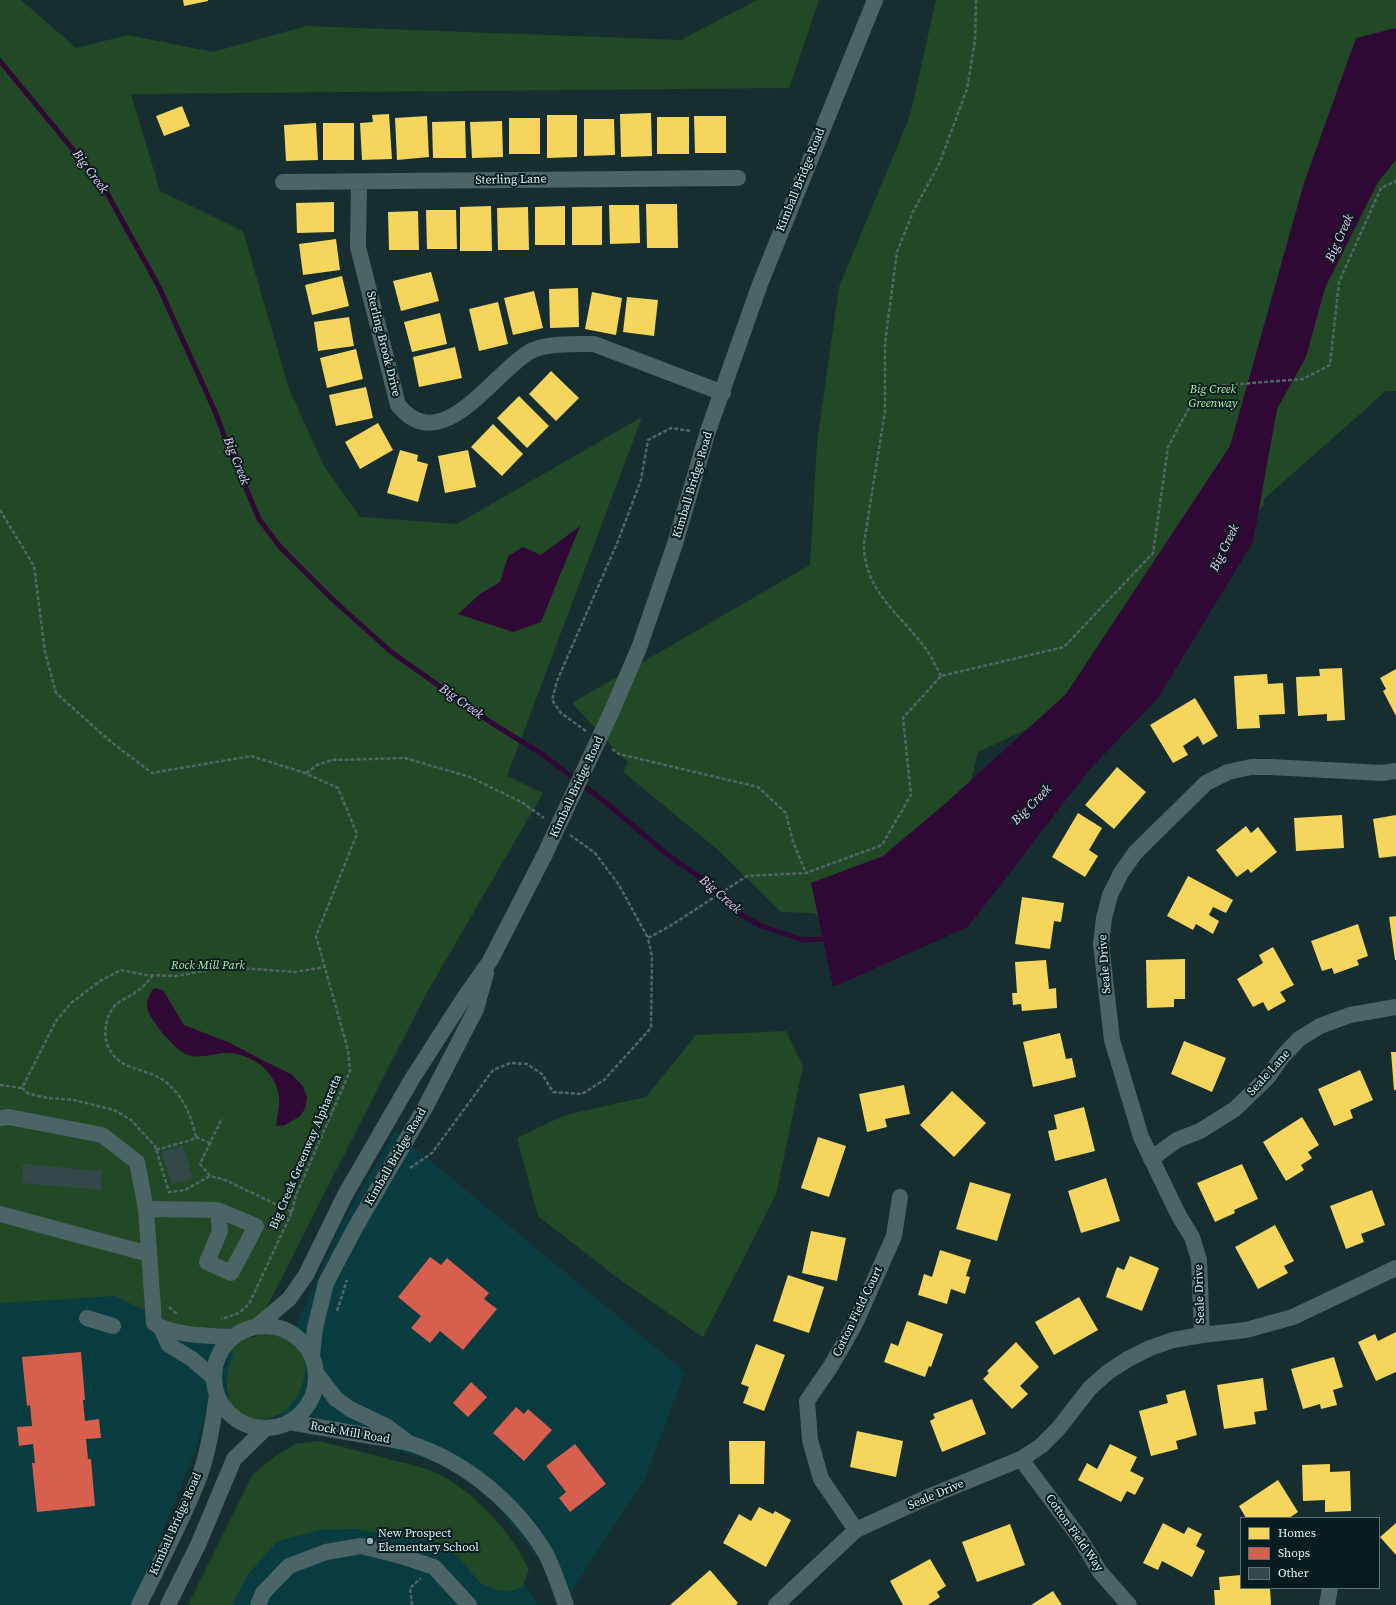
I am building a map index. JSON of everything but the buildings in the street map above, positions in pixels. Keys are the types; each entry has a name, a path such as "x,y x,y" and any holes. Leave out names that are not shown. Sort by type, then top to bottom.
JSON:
{"street":[{"name":"Kimball Bridge Road","path":"257,1326 289,1299 306,1275 345,1196 396,1106 464,998 490,961 544,856 612,713 639,648 675,544 708,434 760,284 875,0"},
{"name":"Sterling Lane","path":"283,182 738,178"},
{"name":"Sterling Brook Drive","path":"359,182 358,247 398,406 407,416 415,420 426,422 438,422 451,418 465,409 519,358 533,350 575,344 594,344 723,393"},
{"name":"Seale Drive","path":"1202,1335 1200,1260 1192,1237 1141,1137 1112,1040 1101,944 1104,918 1110,895 1121,873 1135,853 1206,784 1228,772 1252,767 1382,774 1396,771"},
{"name":"Kimball Bridge Road","path":"312,1356 315,1328 326,1283 355,1228 426,1106 476,1010 490,961"},
{"name":"Seale Lane","path":"1151,1159 1177,1140 1200,1131 1235,1109 1268,1077 1282,1056 1295,1044 1320,1026 1350,1015 1396,1007"},
{"path":"0,1118 9,1116 102,1135 137,1162 146,1209 154,1322 161,1328 168,1345 192,1359 214,1378"},
{"name":"Cotton Field Court","path":"856,1530 821,1479 810,1440 807,1402 831,1366 858,1318 894,1236 900,1197"},
{"path":"146,1209 218,1210"},
{"path":"0,1214 149,1254"},
{"name":"Seale Drive","path":"776,1605 856,1530 928,1497 1021,1459 1041,1446 1058,1429 1090,1388 1108,1372 1128,1358 1173,1340 1246,1330 1293,1317 1396,1268"},
{"path":"87,1318 113,1326"},
{"path":"257,1326 274,1326 290,1332 303,1342 312,1356 316,1373 315,1390 308,1405 296,1418 282,1426 265,1429 248,1426 233,1418 221,1405 217,1395 214,1378 218,1355 228,1341 241,1331 257,1326"},
{"path":"161,1328 192,1334 234,1337"},
{"name":"Rock Mill Road","path":"316,1373 336,1399 350,1409 386,1426 411,1444"},
{"name":"Kimball Bridge Road","path":"139,1605 187,1507 200,1474 211,1432 217,1395"},
{"name":"Rock Mill Road","path":"289,1422 411,1444 441,1456 463,1468 483,1482 501,1498 533,1535 546,1555 566,1605"},
{"path":"168,1605 198,1545 234,1459 265,1429"},
{"name":"Cotton Field Way","path":"1021,1459 1079,1537 1100,1572 1129,1605"},
{"path":"258,1605 263,1593 289,1566 326,1552 361,1546 401,1556 434,1567 469,1605"},
{"path":"1327,1605 1330,1589"}],"path":[{"path":"941,676 926,650 887,604 868,575 864,558 864,543 885,411 885,343 897,252 913,212 940,162 967,89 975,41 976,0"},
{"path":"648,938 670,926 723,890 747,876 806,873 882,845 911,795 903,718 941,676 1064,647 1153,553 1168,446 1198,392 1215,386 1303,379 1330,366 1339,282 1381,188 1396,181"},
{"path":"587,732 561,713 552,700 557,681 618,541 641,480 648,440 671,428 708,434"},
{"name":"Big Creek Greenway Alpharetta","path":"0,510 34,566 45,652 56,693 110,741 152,773 251,756 305,773 338,788 357,834 316,936 348,1050 350,1071 296,1195 292,1212 249,1304 239,1313 216,1320"},
{"path":"606,745 619,754 758,786 786,813 793,842 806,873"},
{"path":"305,773 317,765 332,760 405,758 470,777 523,803 549,821"},
{"path":"405,1171 432,1153 492,1070 510,1062 527,1064 542,1074 553,1092 582,1094 604,1080 651,1028 652,956 648,938 619,885 599,858 595,853 569,835"},
{"path":"22,1088 56,1021 71,1003 100,981 121,970 153,975 176,976 210,970 239,968 295,972 325,967"},
{"path":"153,975 135,993 120,1001 113,1008 107,1021 105,1036 114,1057 136,1070 158,1077 181,1097 190,1115 196,1137"},
{"path":"0,1086 22,1088 29,1094 48,1098 74,1100 114,1110 131,1120 155,1146 169,1192 185,1190 210,1176"},
{"path":"222,1118 200,1164 210,1176 225,1180 292,1212"},
{"path":"196,1137 210,1143"},
{"path":"156,1150 191,1140 196,1137"},
{"path":"174,1191 176,1209"},
{"path":"336,1315 348,1278"},
{"path":"168,1304 171,1310 183,1317"},
{"path":"412,1605 410,1588 434,1567"}],"shaded area":[{"path":"395,1131 685,1372 646,1476 568,1597 471,1473 245,1405 225,1404 214,1383 195,1451 134,1605 0,1605 0,1239 275,1374 340,1226"},
{"name":"New Prospect Elementary School","path":"281,1466 463,1497 526,1586 537,1605 215,1605"}],"green space":[{"name":"Rock Mill Park","path":"0,0 21,0 76,48 128,35 213,52 306,26 681,40 757,0 819,0 789,88 131,94 160,191 243,231 289,389 324,466 360,517 457,524 642,417 507,776 543,793 426,994 251,1338 267,1331 286,1333 298,1343 305,1357 305,1374 300,1392 289,1407 274,1417 251,1420 241,1415 231,1404 227,1392 227,1379 229,1366 234,1354 115,1296 0,1303"},
{"name":"Big Creek Greenway","path":"936,0 1396,0 1396,391 1386,391 1264,499 1264,506 1204,550 1105,693 978,752 956,843 832,928 814,913 781,912 717,849 623,772 628,762 572,703 810,565 817,443 839,287 910,116"},
{"path":"786,1031 803,1066 776,1195 703,1337 623,1282 538,1216 517,1138 565,1115 646,1097 696,1035"},
{"path":"318,1441 425,1469 444,1477 457,1485 482,1506 504,1529 522,1556 529,1570 522,1587 510,1591 497,1590 480,1583 462,1561 443,1543 355,1529 321,1530 278,1541 248,1574 232,1605 188,1605 253,1474 277,1455 296,1444"}],"water":[{"path":"1396,28 1396,160 1378,182 1325,288 1306,357 1277,409 1253,542 1158,698 1089,770 968,927 833,987 811,883 883,856 946,803 1066,694 1230,446 1304,183 1356,38"},
{"path":"580,526 541,622 513,632 458,614 480,594 500,582 508,556 523,547 541,555"},
{"path":"154,988 163,990 184,1025 228,1042 291,1074 303,1086 307,1098 305,1109 299,1117 285,1125 276,1126 279,1107 277,1087 267,1071 252,1059 234,1053 193,1056 188,1055 177,1048 158,1027 149,1013 147,1002"}],"waterway":[{"name":"Big Creek","path":"0,61 103,186 159,287 217,416 259,519 281,548 330,597 390,651 490,722 542,754 610,806 668,855 704,880 738,913 761,926 803,940 828,939"}],"place":[{"name":"New Prospect Elementary School","path":"370,1541"}]}
